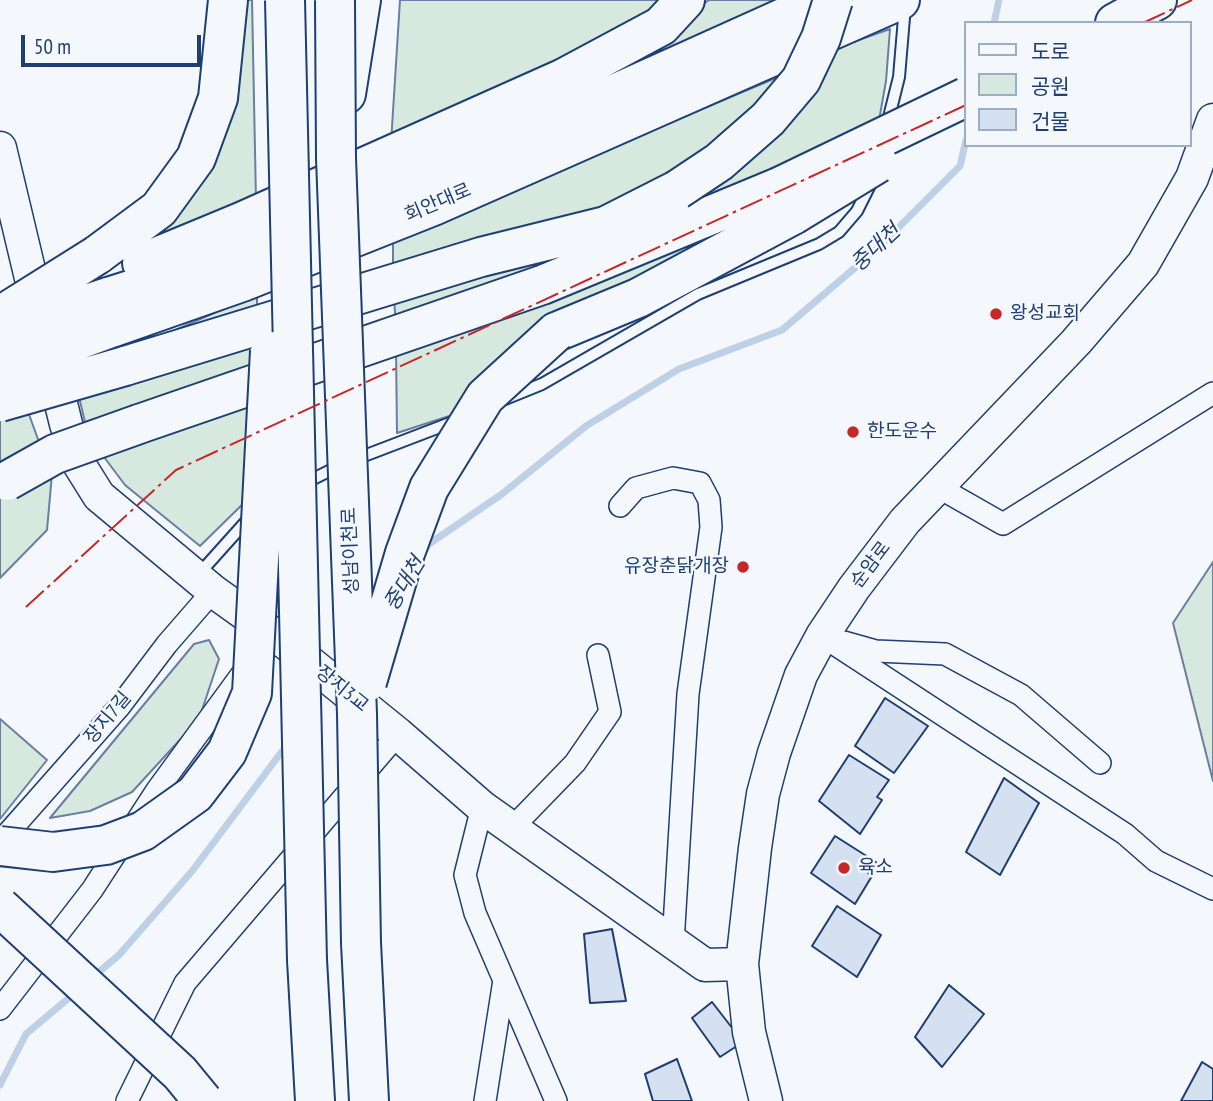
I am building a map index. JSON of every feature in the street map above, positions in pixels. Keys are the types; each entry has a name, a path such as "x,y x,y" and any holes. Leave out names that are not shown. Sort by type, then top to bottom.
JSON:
{"highway":[{"path":"104,290 196,158 218,98 228,0"},
{"path":"285,0 307,960 314,1101"},
{"name":"성남이천로","path":"335,0 336,158 357,714 361,943 369,1101"},
{"path":"336,158 361,0"},
{"path":"0,317 104,290 241,222 564,78 661,26 685,0"},
{"name":"회안대로","path":"0,333 104,290 212,264 443,171 823,0"},
{"path":"1119,21 1157,0"},
{"path":"0,402 481,257 606,226 677,190 719,162 768,120 801,80 821,38 876,4"},
{"name":"회안대로","path":"0,369 104,290 242,282 433,206 876,4"},
{"path":"0,844 53,852 106,845 143,831 195,794 227,752 253,693 286,73"},
{"path":"357,714 405,553 429,488 485,397 556,332 638,298 786,201 964,98"},
{"path":"4,483 55,454 786,201 964,111"},
{"path":"0,907 180,1073 203,1101"}],"street":[{"name":"순암로","path":"766,1101 749,1032 742,964 755,848 766,783 786,713 801,675 822,636 879,553 1076,342 1143,264 1192,178 1213,120"},
{"path":"0,148 66,424 79,464 99,496 204,584 279,638 157,790 92,890 0,1009"},
{"path":"938,487 1003,524 1213,393"},
{"path":"620,506 636,488 673,478 701,483 709,500 711,527 688,694 673,943"},
{"name":"장지7길","path":"0,844 120,706 167,644 204,584"},
{"path":"822,636 876,651 945,654 1021,695 1100,763"},
{"path":"822,636 1125,834 1156,861 1213,889"},
{"name":"장지3교","path":"279,638 398,734 482,807 673,943 705,965 742,964"},
{"path":"512,828 575,763 611,712 598,655"},
{"path":"127,1101 185,983 398,734"},
{"path":"482,807 465,875 475,913 556,1101"},
{"path":"485,1101 504,980"}],"lane":[{"path":"288,491 343,464 456,421 541,384 698,294 819,244 839,232 856,211 871,185 899,77 876,4"},
{"path":"204,584 247,519 278,498"}],"green space":[{"path":"242,0 252,0 256,200 123,257 190,181"},
{"path":"400,0 667,0 602,46 391,143"},
{"path":"709,0 783,0 703,38 563,93 629,55"},
{"path":"890,29 886,81 878,126 396,330 394,296 606,236 833,49"},
{"path":"783,75 750,120 651,193 393,276 393,239"},
{"path":"755,213 477,407 397,433 396,349"},
{"path":"257,294 257,315 146,343"},
{"path":"256,337 256,370 85,422 78,393"},
{"path":"256,396 252,495 200,546 125,485 101,453"},
{"path":"27,409 39,442 0,462 0,417"},
{"path":"52,474 47,530 0,578 0,499 24,484"},
{"path":"1213,562 1213,781 1173,623"},
{"path":"209,640 219,659 199,719 132,792 90,811 50,818 194,644"},
{"path":"0,719 47,760 0,819"}],"building":[{"path":"885,698 928,726 894,773 855,746"},
{"path":"849,755 889,780 877,797 882,800 860,834 819,801"},
{"path":"1004,778 1039,803 1000,875 966,852"},
{"path":"835,836 876,862 868,873 872,876 855,904 811,873"},
{"path":"837,906 881,935 857,977 812,946"},
{"path":"612,929 626,1001 590,1003 584,934"},
{"path":"949,985 984,1014 942,1067 915,1037"},
{"path":"712,1002 743,1042 720,1057 692,1018"},
{"path":"677,1059 692,1101 653,1101 645,1074"},
{"path":"1202,1062 1213,1069 1213,1101 1181,1101"}],"waterway":[{"name":"중대천","path":"994,21 999,0"},
{"name":"중대천","path":"425,550 429,544 502,494 586,426 679,369 782,330 877,249 960,166 964,147"},
{"name":"중대천","path":"93,977 119,955 193,870 289,742"},
{"name":"중대천","path":"0,1085 26,1034 76,992"}],"power":[{"path":"1147,21 1192,0"},
{"path":"26,607 176,470 964,106"}],"place":[{"name":"왕성교회","path":"996,314"},
{"name":"한도운수","path":"853,432"},
{"name":"유장춘닭개장","path":"743,567"},
{"name":"육소","path":"844,868"}]}
